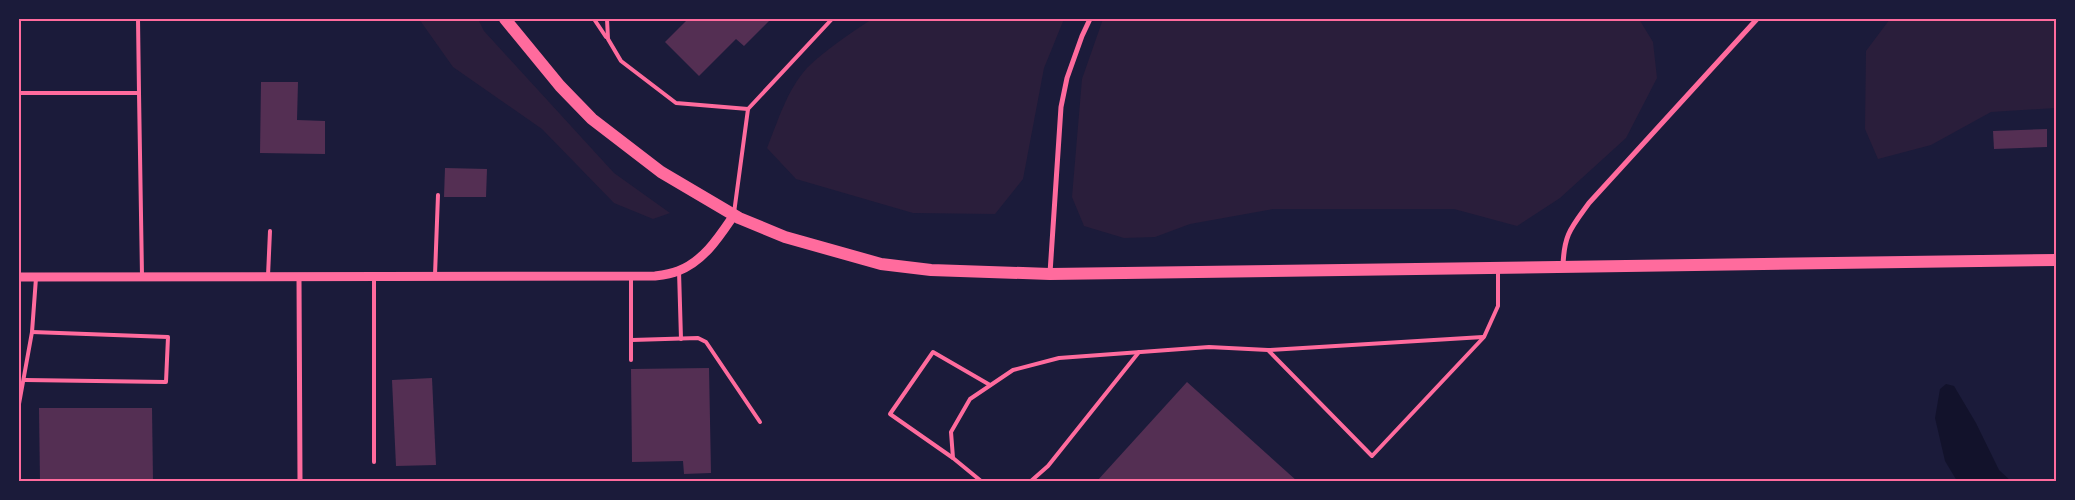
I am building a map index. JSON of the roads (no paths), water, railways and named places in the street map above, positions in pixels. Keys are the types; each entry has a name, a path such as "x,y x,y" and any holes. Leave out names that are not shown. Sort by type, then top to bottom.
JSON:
{"main road":[{"path":"505,19 560,86 592,120 661,172 734,215 785,237 882,264 931,270 1050,274 2056,260"}],"street":[{"path":"1050,274 1061,107 1067,78 1090,19"},
{"path":"1563,268 1564,245 1571,228 1588,203 1756,19"},
{"path":"19,276 655,276 678,271 692,264 715,244 734,215"},
{"path":"299,277 300,481"}],"lane":[{"path":"138,19 142,277"},
{"path":"594,19 621,61 676,103 748,109"},
{"path":"607,19 608,39"},
{"path":"734,215 748,109 832,19"},
{"path":"19,93 139,93"},
{"path":"435,277 438,195"},
{"path":"268,277 270,231"},
{"path":"1268,350 1372,456 1484,336 1498,306 1498,269"},
{"path":"678,271 681,339"},
{"path":"19,404 25,380 32,332 36,276"},
{"path":"374,276 374,462"},
{"path":"631,276 631,360"},
{"path":"25,380 166,382 168,337 32,332"},
{"path":"953,458 951,432 970,399 1012,370 1059,358 1209,347 1268,350 1484,336"},
{"path":"632,340 698,338 709,345 760,422"},
{"path":"981,481 953,458 890,414 934,352 990,385"},
{"path":"1031,481 1048,466 1140,352"}]}
